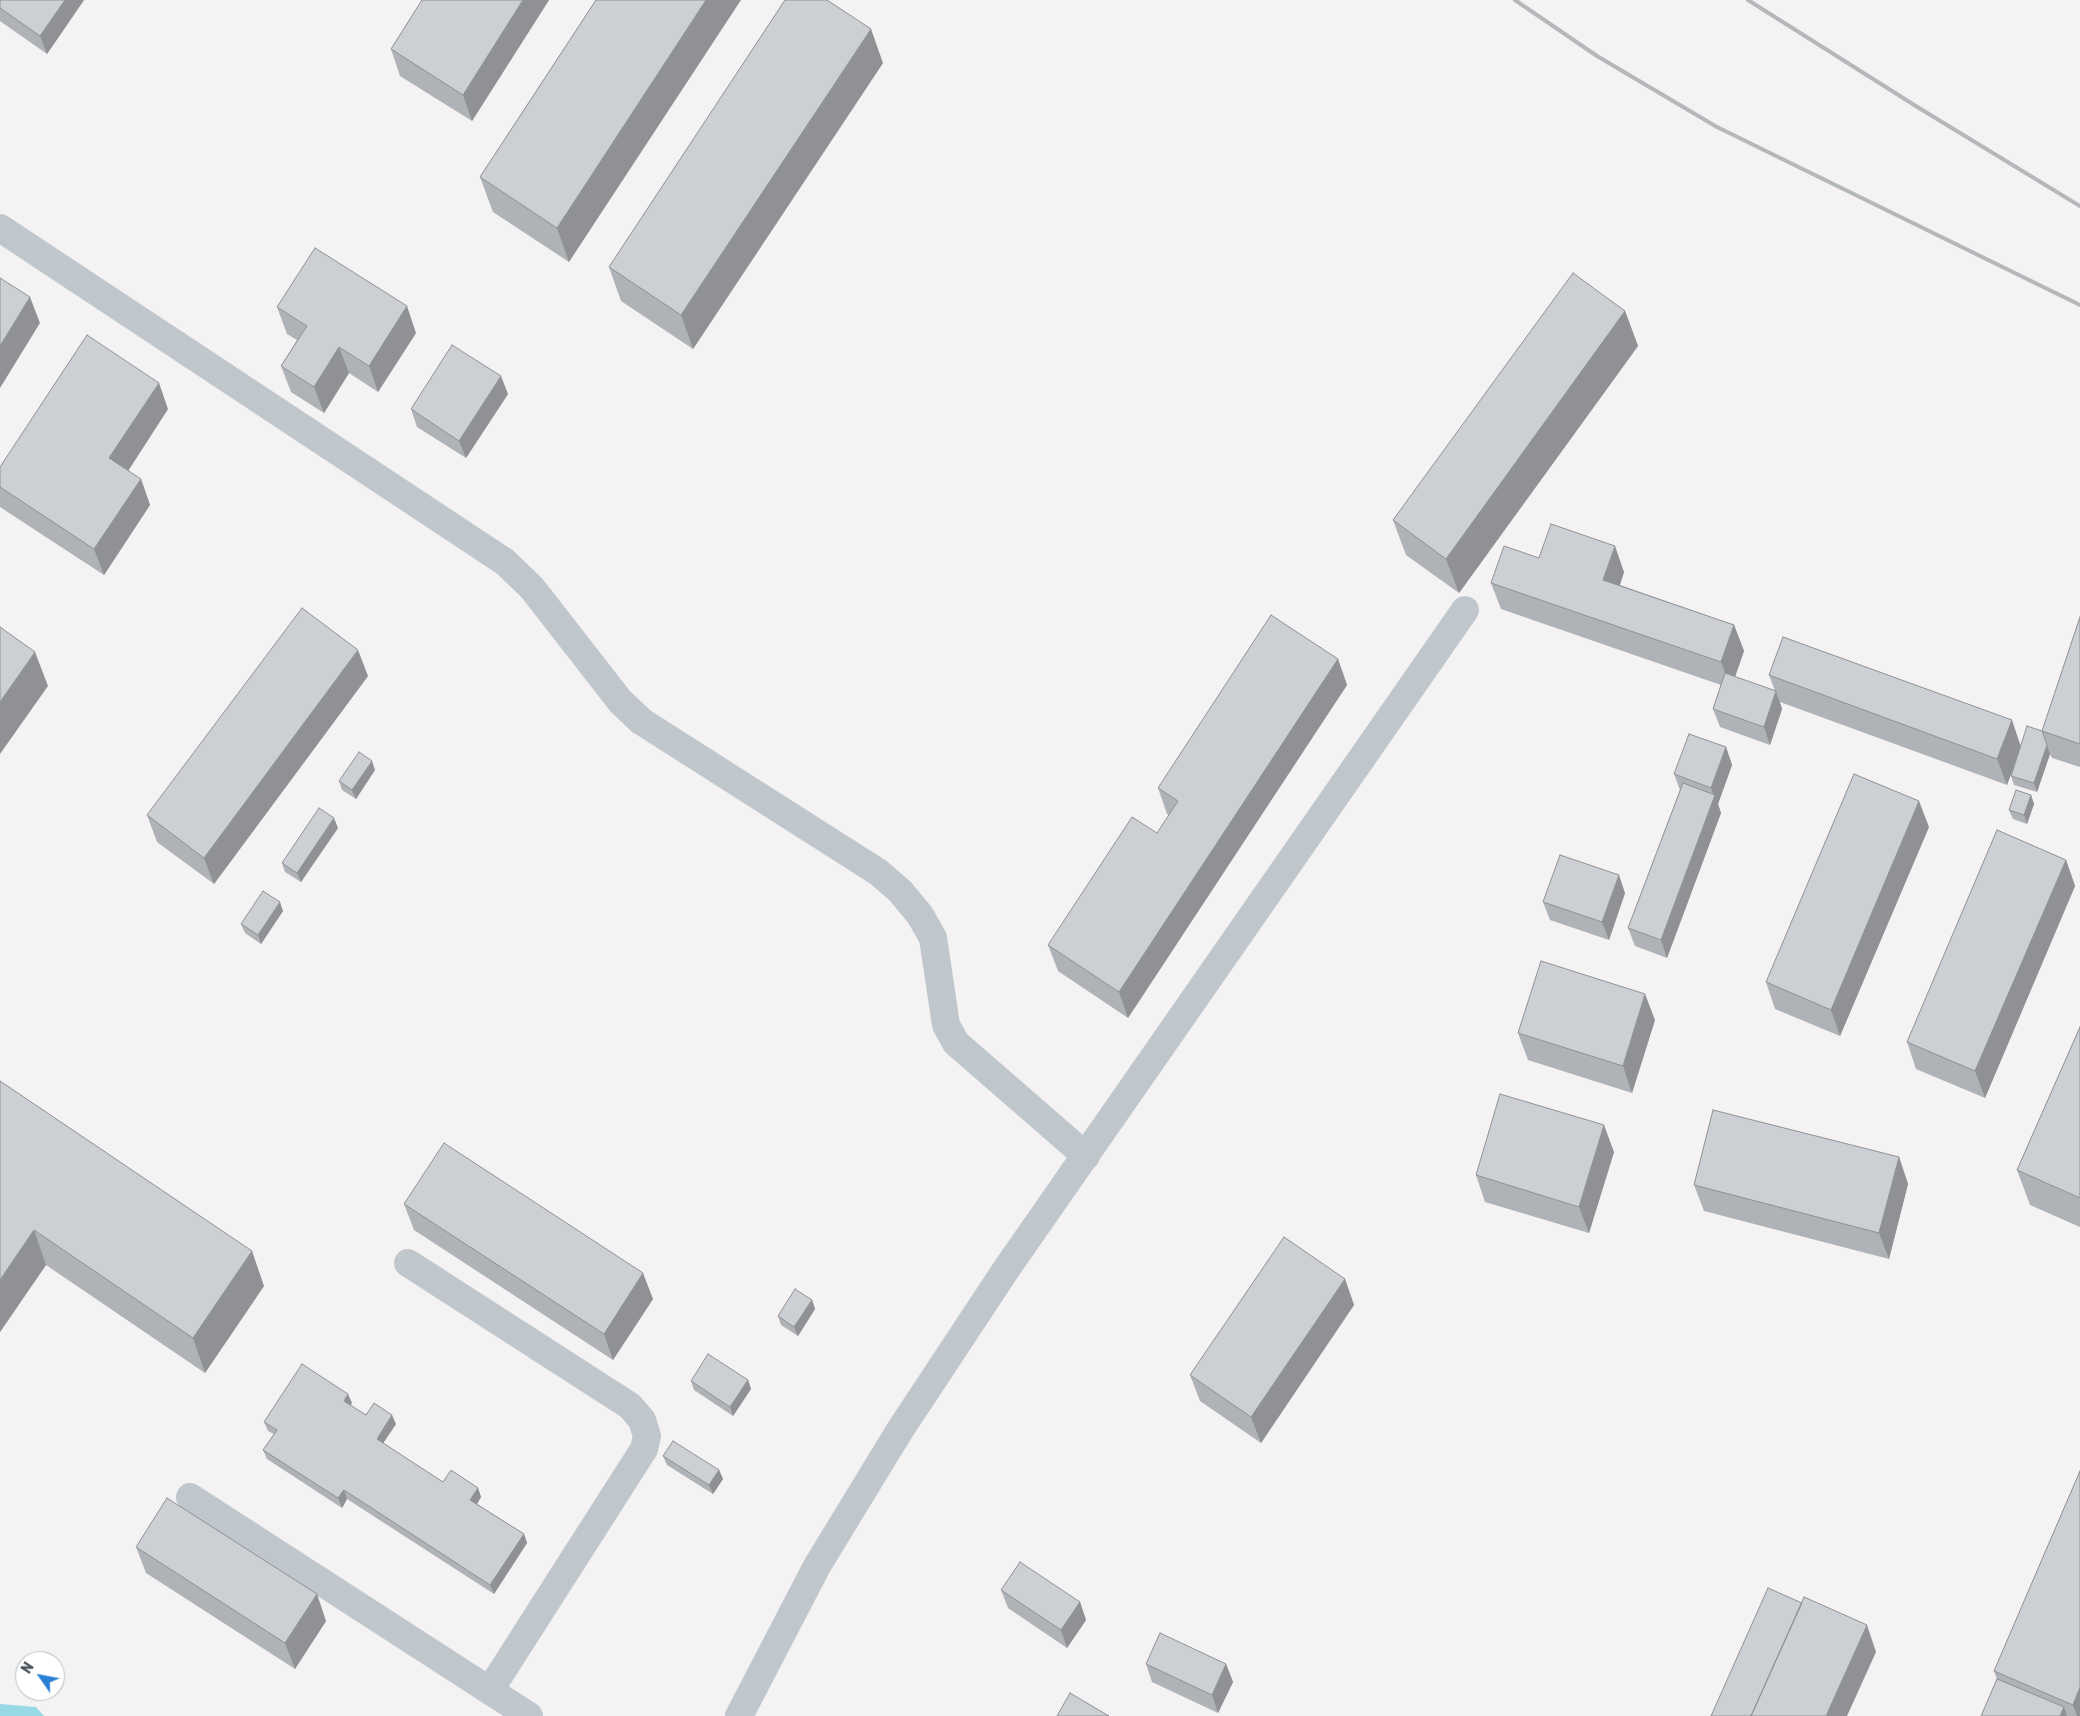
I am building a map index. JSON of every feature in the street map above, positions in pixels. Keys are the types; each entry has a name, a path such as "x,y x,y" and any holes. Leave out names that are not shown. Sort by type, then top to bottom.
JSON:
{"street":[{"path":"0,228 505,562 532,588 620,701 641,721 878,872 900,890 920,915 933,938 946,1025 956,1042 1086,1156"},
{"path":"739,1716 816,1566 900,1430 1007,1268 1465,610"},
{"path":"408,1263 630,1406 642,1420 647,1436 644,1448 490,1690"},
{"path":"190,1497 529,1716"}],"water":[{"path":"0,1704 36,1707 44,1716 0,1716"}],"building":[{"path":"0,0 65,0 40,36 0,8"},
{"path":"422,0 523,0 463,95 391,49"},
{"path":"596,0 706,0 557,228 480,177"},
{"path":"785,0 827,0 871,29 681,315 609,267"},
{"path":"315,248 407,306 369,366 339,347 314,387 281,366 307,326 277,307"},
{"path":"1573,273 1625,311 1446,559 1393,520"},
{"path":"0,278 30,297 0,346"},
{"path":"87,335 159,383 109,458 141,479 94,549 0,487 0,467"},
{"path":"452,345 501,376 459,441 411,409"},
{"path":"1551,524 1615,546 1603,580 1734,625 1721,662 1491,583 1504,546 1539,558"},
{"path":"302,608 358,650 204,858 147,815"},
{"path":"1271,615 1338,659 1119,992 1048,945 1132,817 1157,833 1178,801 1158,788"},
{"path":"2080,617 2080,744 2042,731"},
{"path":"0,627 35,652 0,702"},
{"path":"1783,637 2012,720 1997,759 1769,675"},
{"path":"1725,673 1776,691 1764,727 1713,709"},
{"path":"2027,726 2042,731 2047,745 2034,783 2011,776"},
{"path":"1689,734 1726,747 1711,788 1674,774"},
{"path":"359,752 372,761 352,790 339,781"},
{"path":"1854,774 1919,801 1831,1010 1766,982"},
{"path":"1683,783 1715,795 1661,940 1628,928"},
{"path":"2016,790 2031,795 2024,815 2009,810"},
{"path":"319,808 334,818 297,873 282,863"},
{"path":"1997,830 2066,860 1975,1071 1907,1042"},
{"path":"1560,855 1619,875 1602,922 1543,902"},
{"path":"263,891 280,902 258,935 241,924"},
{"path":"1541,961 1645,994 1623,1066 1518,1033"},
{"path":"2080,1027 2080,1198 2017,1170"},
{"path":"0,1081 252,1251 193,1338 34,1230 0,1280"},
{"path":"1500,1094 1604,1125 1579,1207 1476,1175"},
{"path":"1713,1110 1899,1157 1879,1233 1694,1185"},
{"path":"444,1143 643,1273 604,1334 404,1204"},
{"path":"1284,1237 1345,1279 1251,1417 1190,1375"},
{"path":"795,1289 812,1300 794,1327 778,1316"},
{"path":"708,1354 748,1380 730,1407 691,1381"},
{"path":"302,1364 348,1394 344,1401 366,1415 374,1403 392,1415 377,1439 443,1482 451,1470 478,1488 470,1500 524,1534 490,1585 344,1490 338,1498 263,1450 277,1430 264,1422"},
{"path":"673,1441 719,1470 709,1485 663,1456"},
{"path":"2080,1471 2080,1687 2073,1705 1994,1671"},
{"path":"167,1498 317,1594 285,1643 136,1547"},
{"path":"1020,1562 1080,1602 1061,1630 1001,1590"},
{"path":"1768,1588 1802,1603 1751,1716 1711,1716"},
{"path":"1804,1597 1867,1625 1826,1716 1751,1716"},
{"path":"1160,1633 1226,1664 1212,1695 1146,1664"},
{"path":"1997,1679 2064,1707 2060,1716 1981,1716"},
{"path":"1070,1693 1109,1716 1057,1716"}],"railway":[{"path":"1515,0 1597,56 1717,127 2080,305"},
{"path":"1748,0 1919,108 2080,206"}]}
